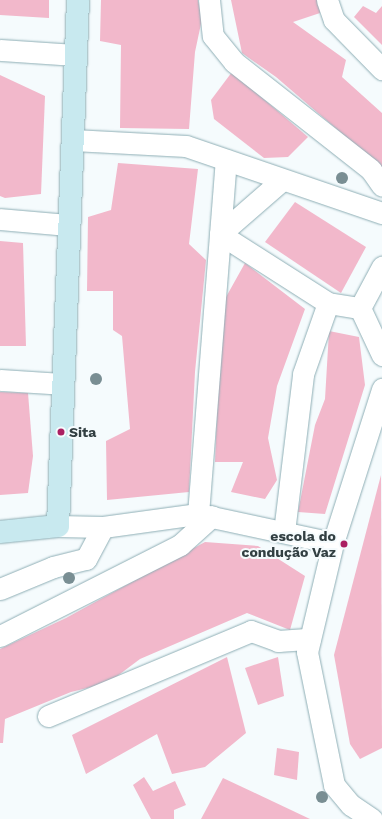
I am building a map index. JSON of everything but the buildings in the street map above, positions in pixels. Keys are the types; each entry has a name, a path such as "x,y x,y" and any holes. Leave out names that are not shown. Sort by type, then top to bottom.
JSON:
{"street":[{"path":"58,526 78,0"},
{"path":"208,0 213,36 234,62 371,170 382,186"},
{"path":"327,0 334,20 382,69"},
{"path":"0,50 76,55"},
{"path":"73,140 186,146 382,213"},
{"path":"0,636 180,545 205,515 220,234 226,160"},
{"path":"220,234 282,180"},
{"path":"0,219 69,225"},
{"path":"220,234 328,303 360,308"},
{"path":"360,308 382,267"},
{"path":"284,532 303,374 328,303"},
{"path":"360,308 382,355"},
{"path":"0,380 64,384"},
{"path":"372,819 351,805 334,785 307,652 333,542 382,389"},
{"path":"0,532 58,526 103,527 205,515 333,542"},
{"path":"0,589 53,567 86,560 103,527"},
{"path":"48,716 251,631 278,641 310,639"}],"place":[{"name":"Sita","path":"61,432"},
{"name":"escola do condução Vaz","path":"344,544"}]}
